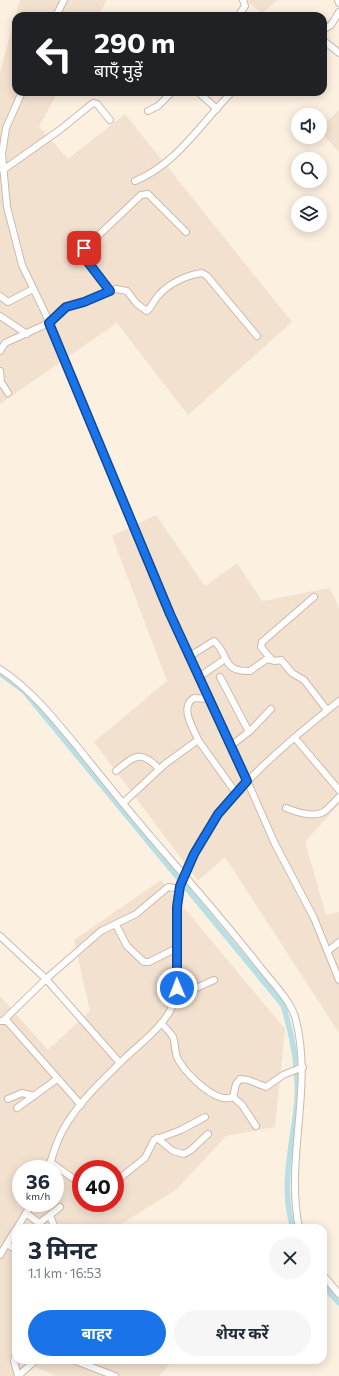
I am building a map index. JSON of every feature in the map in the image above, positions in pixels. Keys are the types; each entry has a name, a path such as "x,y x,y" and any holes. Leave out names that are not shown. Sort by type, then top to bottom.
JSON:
{"street":[{"path":"58,12 64,0"},
{"path":"241,12 245,6 243,0"},
{"path":"327,28 331,25 339,12"},
{"path":"327,45 339,53"},
{"path":"20,96 1,142 1,160 7,207 22,265 49,323 156,581 199,677 232,745 275,844 314,918 339,980"},
{"path":"148,111 158,106 168,96"},
{"path":"202,96 217,109"},
{"path":"135,181 167,162 198,131 228,96"},
{"path":"2,170 60,129 93,103 97,104 110,120"},
{"path":"110,291 84,257 83,250 141,195 148,194 186,232"},
{"path":"0,351 5,343 49,323 66,307 84,302 110,291 122,289 127,291 137,304 147,311 158,295 168,287 188,275 204,273 257,336"},
{"path":"0,296 8,302 33,289"},
{"path":"0,316 27,334"},
{"path":"0,371 1,382 8,393"},
{"path":"271,659 261,647 262,642 314,597"},
{"path":"190,656 214,641 231,667 247,671 254,670 264,661 271,659 283,661 292,673 304,680 327,710"},
{"path":"199,677 225,659"},
{"path":"0,669 15,679 39,701 289,1004 294,1013 299,1033 302,1068 295,1189 299,1224"},
{"path":"220,677 249,732"},
{"path":"210,698 194,698 187,706 186,712 198,740 236,793"},
{"path":"51,1160 64,1128 81,1105 169,1013 176,997 180,887 184,876 210,827 226,803 247,781 339,701"},
{"path":"232,745 249,732 271,709"},
{"path":"295,738 339,790"},
{"path":"122,803 159,769 198,740"},
{"path":"116,771 130,759 143,756 150,759 159,769"},
{"path":"286,808 296,812 317,814 325,811 339,797"},
{"path":"81,1105 36,1053 2,1020 46,979 101,932 108,927 116,925 136,914 168,887 180,887"},
{"path":"116,925 127,946 144,962 149,962 177,948"},
{"path":"0,936 46,979 120,1063"},
{"path":"328,951 339,942"},
{"path":"176,997 214,980"},
{"path":"161,1023 173,1038 177,1059 196,1081 216,1096 226,1099 233,1097"},
{"path":"233,1097 236,1084 240,1079 248,1080 266,1087 289,1073 302,1068"},
{"path":"17,1108 57,1079"},
{"path":"8,1099 22,1093 34,1096"},
{"path":"233,1097 242,1105 256,1126"},
{"path":"124,1175 145,1158 152,1143 157,1138 181,1130 206,1117"},
{"path":"157,1138 173,1151 184,1154 191,1150 208,1134"},
{"path":"40,1224 54,1212"},
{"path":"19,1224 26,1213 36,1224"},
{"path":"50,1216 53,1224"},
{"path":"0,1255 12,1236"},
{"path":"7,1244 12,1247"},
{"path":"327,1280 339,1294"},
{"path":"15,1364 18,1376 32,1364"},
{"path":"84,1364 115,1376"}],"shaded area":[{"path":"20,0 107,0 100,12 17,12"},
{"path":"245,0 278,0 263,12 261,12"},
{"path":"12,29 12,96 56,96 39,126 68,159 125,114 292,322 188,415 117,323 0,404 0,72"},
{"path":"339,110 339,152 327,139 327,121"},
{"path":"156,515 205,586 237,563 262,601 330,588 339,608 339,804 305,842 326,915 339,912 339,1033 225,857 198,881 94,742 167,681 112,536"},
{"path":"161,880 285,1029 275,1127 226,1136 177,1189 121,1224 12,1224 12,1364 170,1364 159,1376 56,1376 34,1366 24,1376 0,1376 0,996 48,1050 90,1011 74,940"}],"waterway":[{"path":"0,673 24,691 283,1005 290,1029 297,1077 297,1101 287,1180 289,1212 292,1224"},
{"path":"327,1290 339,1303"}],"route":[{"path":"84,248 84,257 110,291 84,302 66,307 49,323 154,578 247,781 226,803 218,814 194,854 180,886 177,907 177,988"}]}
